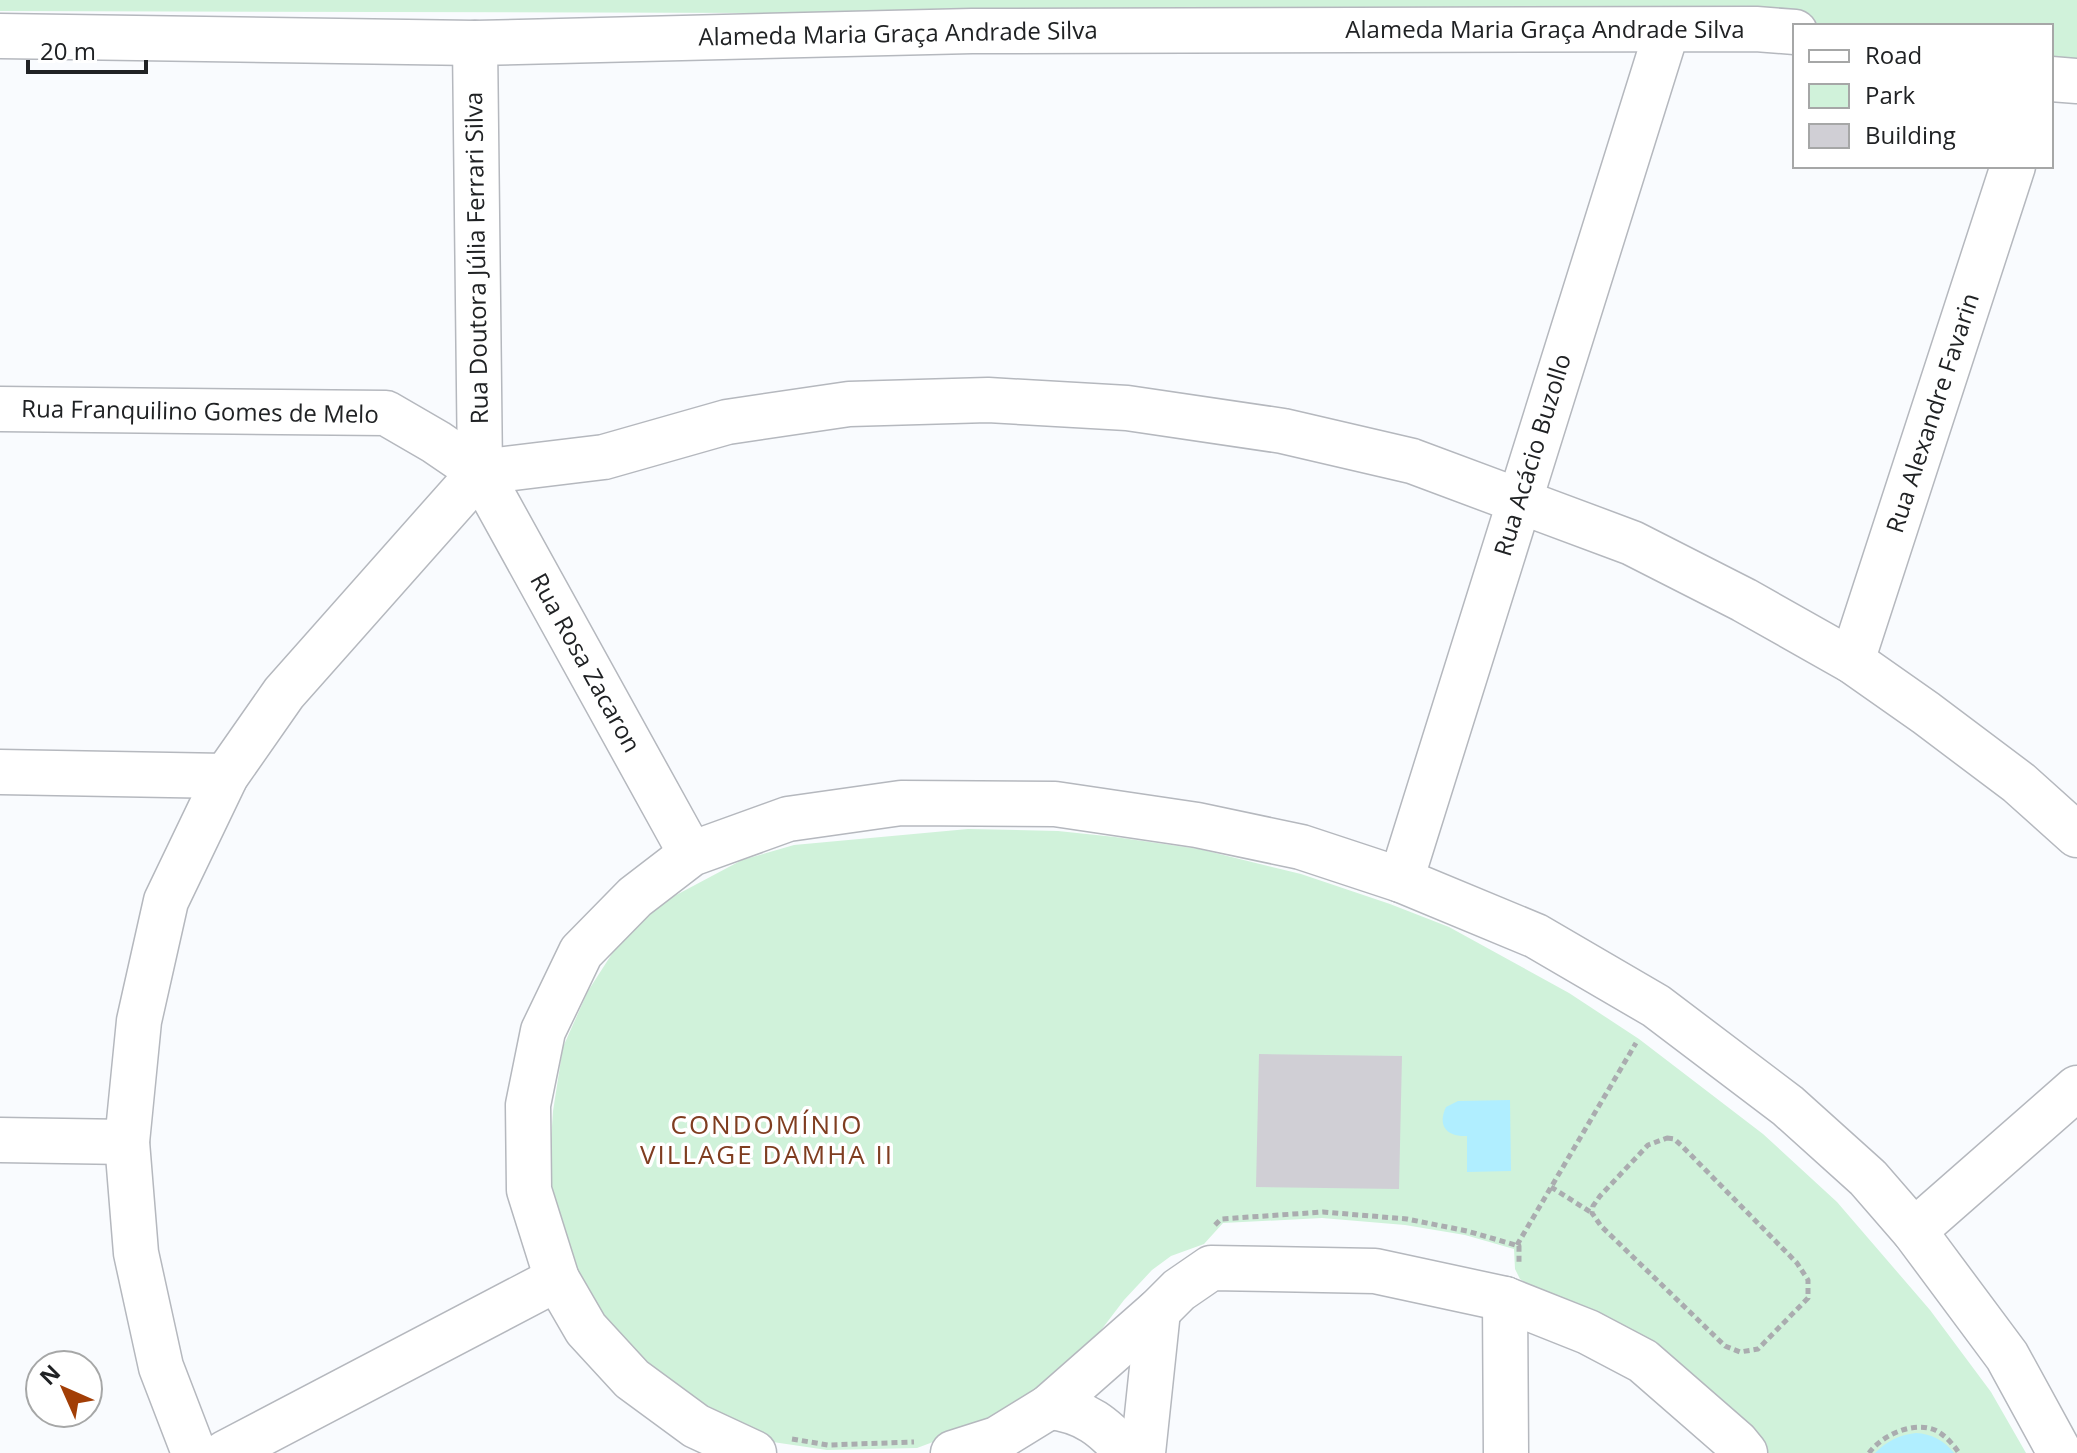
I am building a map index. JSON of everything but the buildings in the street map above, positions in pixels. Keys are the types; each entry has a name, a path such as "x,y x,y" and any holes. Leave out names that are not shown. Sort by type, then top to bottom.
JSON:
{"street":[{"name":"Alameda Maria Graça Andrade Silva","path":"0,36 475,43 972,31 1756,29 1793,32"},
{"name":"Rua Acácio Buzollo","path":"1401,880 1667,30"},
{"name":"Rua Doutora Júlia Ferrari Silva","path":"475,43 480,472"},
{"path":"2053,79 2077,81"},
{"name":"Rua Alexandre Favarin","path":"1852,661 2012,168"},
{"path":"194,1453 161,1367 136,1253 127,1142 139,1021 166,901 226,776 284,693 480,472 604,457 727,422 849,404 988,400 1127,408 1283,431 1412,461 1632,543 1744,600 1852,661 2019,783 2077,835"},
{"name":"Rua Franquilino Gomes de Melo","path":"0,409 386,413 480,472"},
{"name":"Rua Rosa Zacaron","path":"480,472 691,854"},
{"path":"0,772 226,776"},
{"path":"768,1445 696,1426 632,1379 586,1329 557,1279 529,1190 528,1105 543,1031 581,952 635,897 691,854 788,819 901,803 1055,804 1197,825 1301,847 1401,880 1536,936 1656,1006 1788,1106 1868,1178 1914,1231 2007,1356 2060,1453"},
{"path":"1914,1231 2077,1088"},
{"path":"0,1140 127,1142"},
{"path":"934,1448 997,1439 1049,1407 1179,1290 1211,1268 1375,1271 1512,1283 1588,1332 1643,1361 1745,1453"},
{"path":"225,1453 557,1279"},
{"path":"1506,1453 1512,1283"},
{"path":"1143,1453 1158,1311"},
{"path":"1049,1407 1083,1415 1098,1424 1128,1453"}],"path":[{"path":"1512,1283 1517,1245 1636,1043 1625,1035"},
{"path":"1551,1187 1592,1213 1612,1237 1733,1351 1758,1349 1808,1298 1808,1280 1797,1263 1674,1139 1667,1138 1648,1145 1600,1196 1592,1213"},
{"path":"1211,1230 1221,1219 1323,1212 1407,1219 1517,1245"},
{"path":"1869,1453 1887,1437 1917,1428 1933,1429 1959,1453"},
{"path":"768,1445 934,1448"}],"green space":[{"path":"0,0 2077,0 2077,68 2053,68 2053,24 1820,24 1789,19 1587,15 0,11"},
{"path":"968,829 1058,831 1115,837 1199,849 1301,874 1449,927 1569,993 1639,1039 1763,1134 1837,1202 1930,1310 1991,1392 2026,1453 1767,1453 1738,1422 1520,1279 1515,1269 1514,1249 1465,1235 1405,1225 1322,1218 1223,1223 1204,1244 1171,1256 1152,1270 1124,1300 1076,1363 989,1421 917,1448 827,1450 766,1441 700,1412 644,1367 603,1317 585,1289 562,1234 549,1172 553,1111 563,1047 588,991 615,949 663,902 742,860 794,845"}],"water":[{"path":"1510,1100 1511,1171 1467,1172 1467,1136 1454,1135 1443,1125 1446,1107 1458,1101"},
{"path":"1916,1433 1937,1438 1954,1453 1875,1453 1894,1439"}],"district":[{"name":"CONDOMÍNIO VILLAGE DAMHA II","path":"767,1140"}]}
